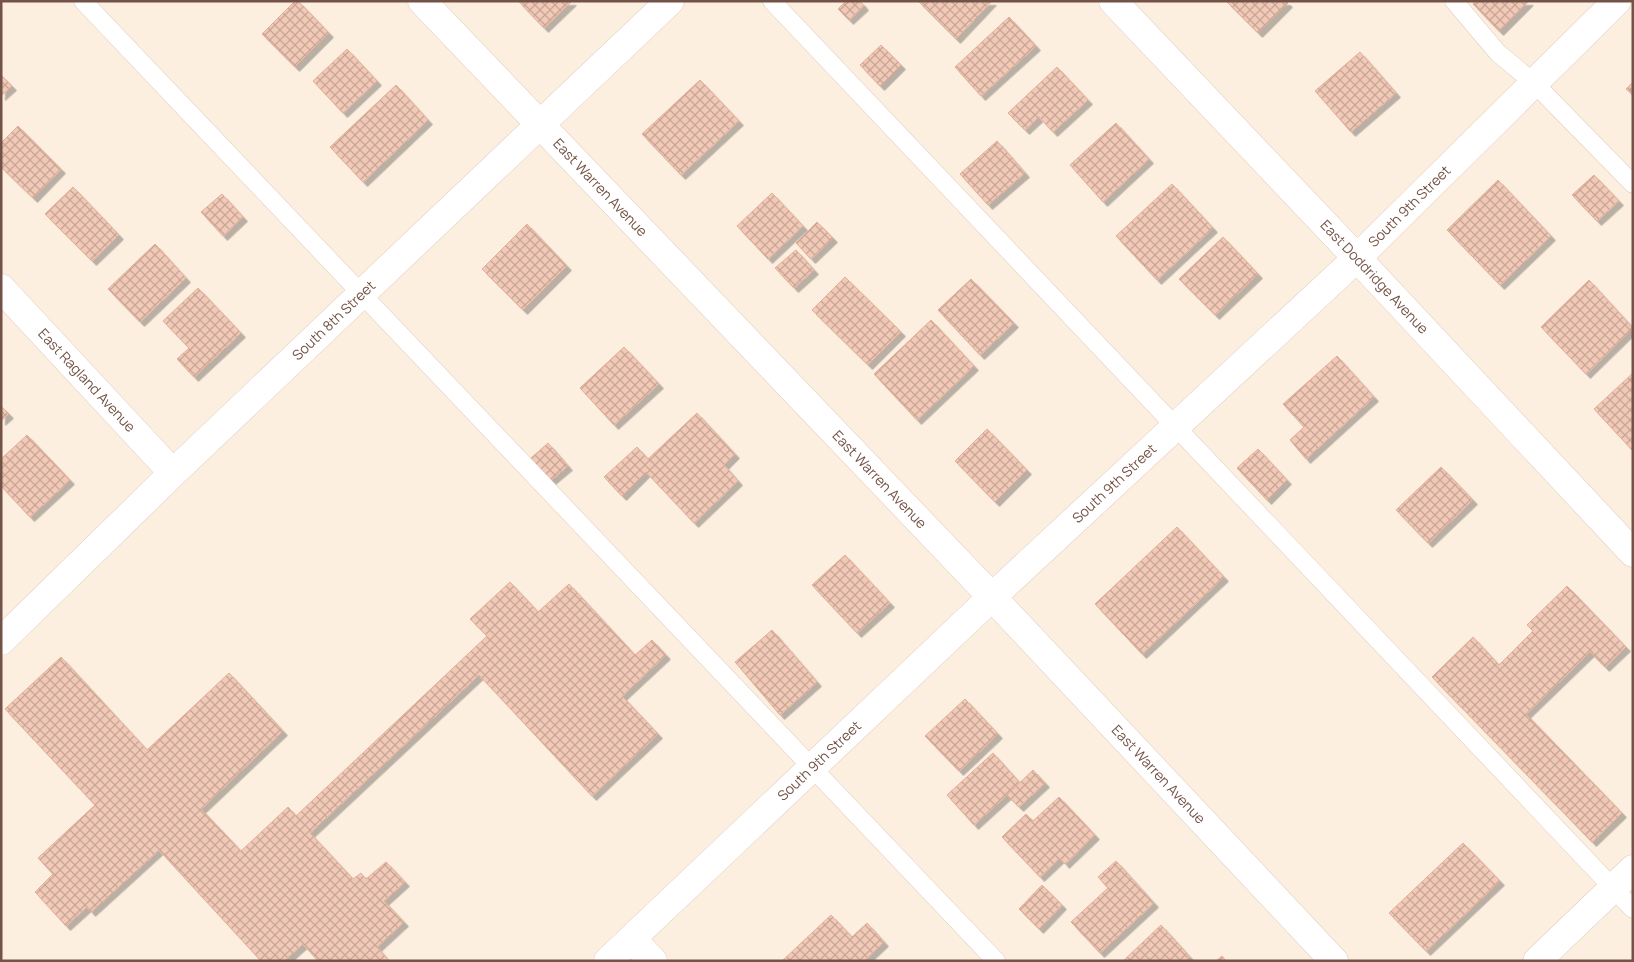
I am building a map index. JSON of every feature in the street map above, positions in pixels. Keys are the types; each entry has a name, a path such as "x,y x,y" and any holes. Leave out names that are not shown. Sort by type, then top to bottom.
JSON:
{"street":[{"name":"East Warren Avenue","path":"422,1 992,597 1334,961"},
{"name":"South 8th Street","path":"1,641 173,473 670,1"},
{"name":"East Doddridge Avenue","path":"1113,1 1633,553"},
{"name":"South 9th Street","path":"608,961 992,597 1357,258 1617,1"},
{"name":"East Ragland Avenue","path":"1,288 173,473"},
{"path":"1537,961 1633,870"},
{"path":"632,939 653,961"}],"lane":[{"path":"83,1 996,961"},
{"path":"772,1 1633,909"},
{"path":"1454,1 1498,53 1534,83 1633,184"}],"building":[{"path":"295,1 298,1 329,33 295,67 262,34"},
{"path":"518,1 572,1 544,28"},
{"path":"846,1 860,1 864,6 849,20 838,9"},
{"path":"918,1 992,1 956,39"},
{"path":"1226,1 1286,1 1288,3 1258,33"},
{"path":"1475,1 1529,1 1499,31 1473,4"},
{"path":"1009,17 1036,46 981,96 955,67"},
{"path":"881,45 901,65 880,86 860,65"},
{"path":"347,49 377,81 343,113 313,81"},
{"path":"1360,52 1396,93 1351,132 1315,91"},
{"path":"1057,67 1088,100 1053,132 1039,117 1025,130 1008,113"},
{"path":"1,75 12,86 1,96"},
{"path":"700,80 739,121 681,175 642,134"},
{"path":"1633,82 1633,95 1626,89"},
{"path":"396,85 428,120 363,182 330,147"},
{"path":"1116,123 1149,159 1103,202 1070,165"},
{"path":"18,126 61,169 33,198 1,167 1,143"},
{"path":"997,141 1025,173 988,205 960,174"},
{"path":"1594,175 1619,201 1597,221 1572,195"},
{"path":"1498,180 1551,236 1500,285 1447,230"},
{"path":"1172,184 1213,228 1157,280 1116,236"},
{"path":"73,187 119,235 92,261 45,214"},
{"path":"772,193 803,226 768,259 737,226"},
{"path":"222,194 243,217 223,236 201,212"},
{"path":"817,222 833,238 811,259 796,243"},
{"path":"527,224 567,266 523,310 482,269"},
{"path":"1223,237 1258,274 1215,315 1179,279"},
{"path":"155,244 186,278 140,322 108,289"},
{"path":"796,250 814,270 794,288 775,268"},
{"path":"845,277 901,332 868,365 812,310"},
{"path":"971,279 1014,323 980,355 938,310"},
{"path":"1589,280 1633,328 1586,374 1541,327"},
{"path":"198,288 241,333 194,377 177,359 189,348 163,321"},
{"path":"931,320 974,366 917,420 874,374"},
{"path":"624,347 659,384 614,425 580,388"},
{"path":"1337,356 1374,397 1306,459 1290,440 1304,427 1283,404"},
{"path":"1633,373 1633,451 1594,409"},
{"path":"1,406 9,414 1,421"},
{"path":"697,413 735,454 724,465 738,481 694,523 646,472 622,496 604,477 637,447 648,459"},
{"path":"987,429 1027,470 995,502 955,461"},
{"path":"27,435 70,480 30,517 1,486 1,459"},
{"path":"548,443 568,466 549,482 530,459"},
{"path":"1258,449 1287,480 1267,500 1237,468"},
{"path":"1441,467 1473,500 1428,543 1396,510"},
{"path":"1177,527 1224,577 1142,654 1095,604"},
{"path":"845,555 890,603 857,633 812,585"},
{"path":"510,582 538,612 569,584 635,655 652,640 666,655 622,696 658,734 592,796 479,675 310,833 353,879 361,873 366,879 386,862 405,882 384,901 404,922 377,947 389,961 318,961 303,944 284,961 261,961 159,850 91,912 87,907 66,926 35,892 53,874 38,858 95,805 5,709 61,657 147,750 229,673 283,731 201,809 241,851 288,807 296,816 487,636 470,619"},
{"path":"1567,586 1626,647 1605,667 1590,652 1526,714 1622,813 1592,842 1432,677 1473,637 1499,665 1533,631 1527,625"},
{"path":"772,630 817,682 780,715 735,662"},
{"path":"965,699 998,734 959,771 925,736"},
{"path":"993,753 1020,783 974,825 947,795"},
{"path":"1033,770 1045,783 1019,807 1007,795"},
{"path":"1059,797 1095,835 1065,864 1060,858 1040,877 1002,837 1026,814 1033,821"},
{"path":"1463,843 1500,881 1426,951 1389,913"},
{"path":"1116,861 1154,903 1100,953 1071,922 1108,888 1098,877"},
{"path":"1042,885 1062,905 1039,929 1019,909"},
{"path":"831,915 852,937 867,923 884,942 864,961 782,961"},
{"path":"1161,925 1190,957 1186,961 1123,961"},
{"path":"1222,956 1226,961 1216,961"}]}
